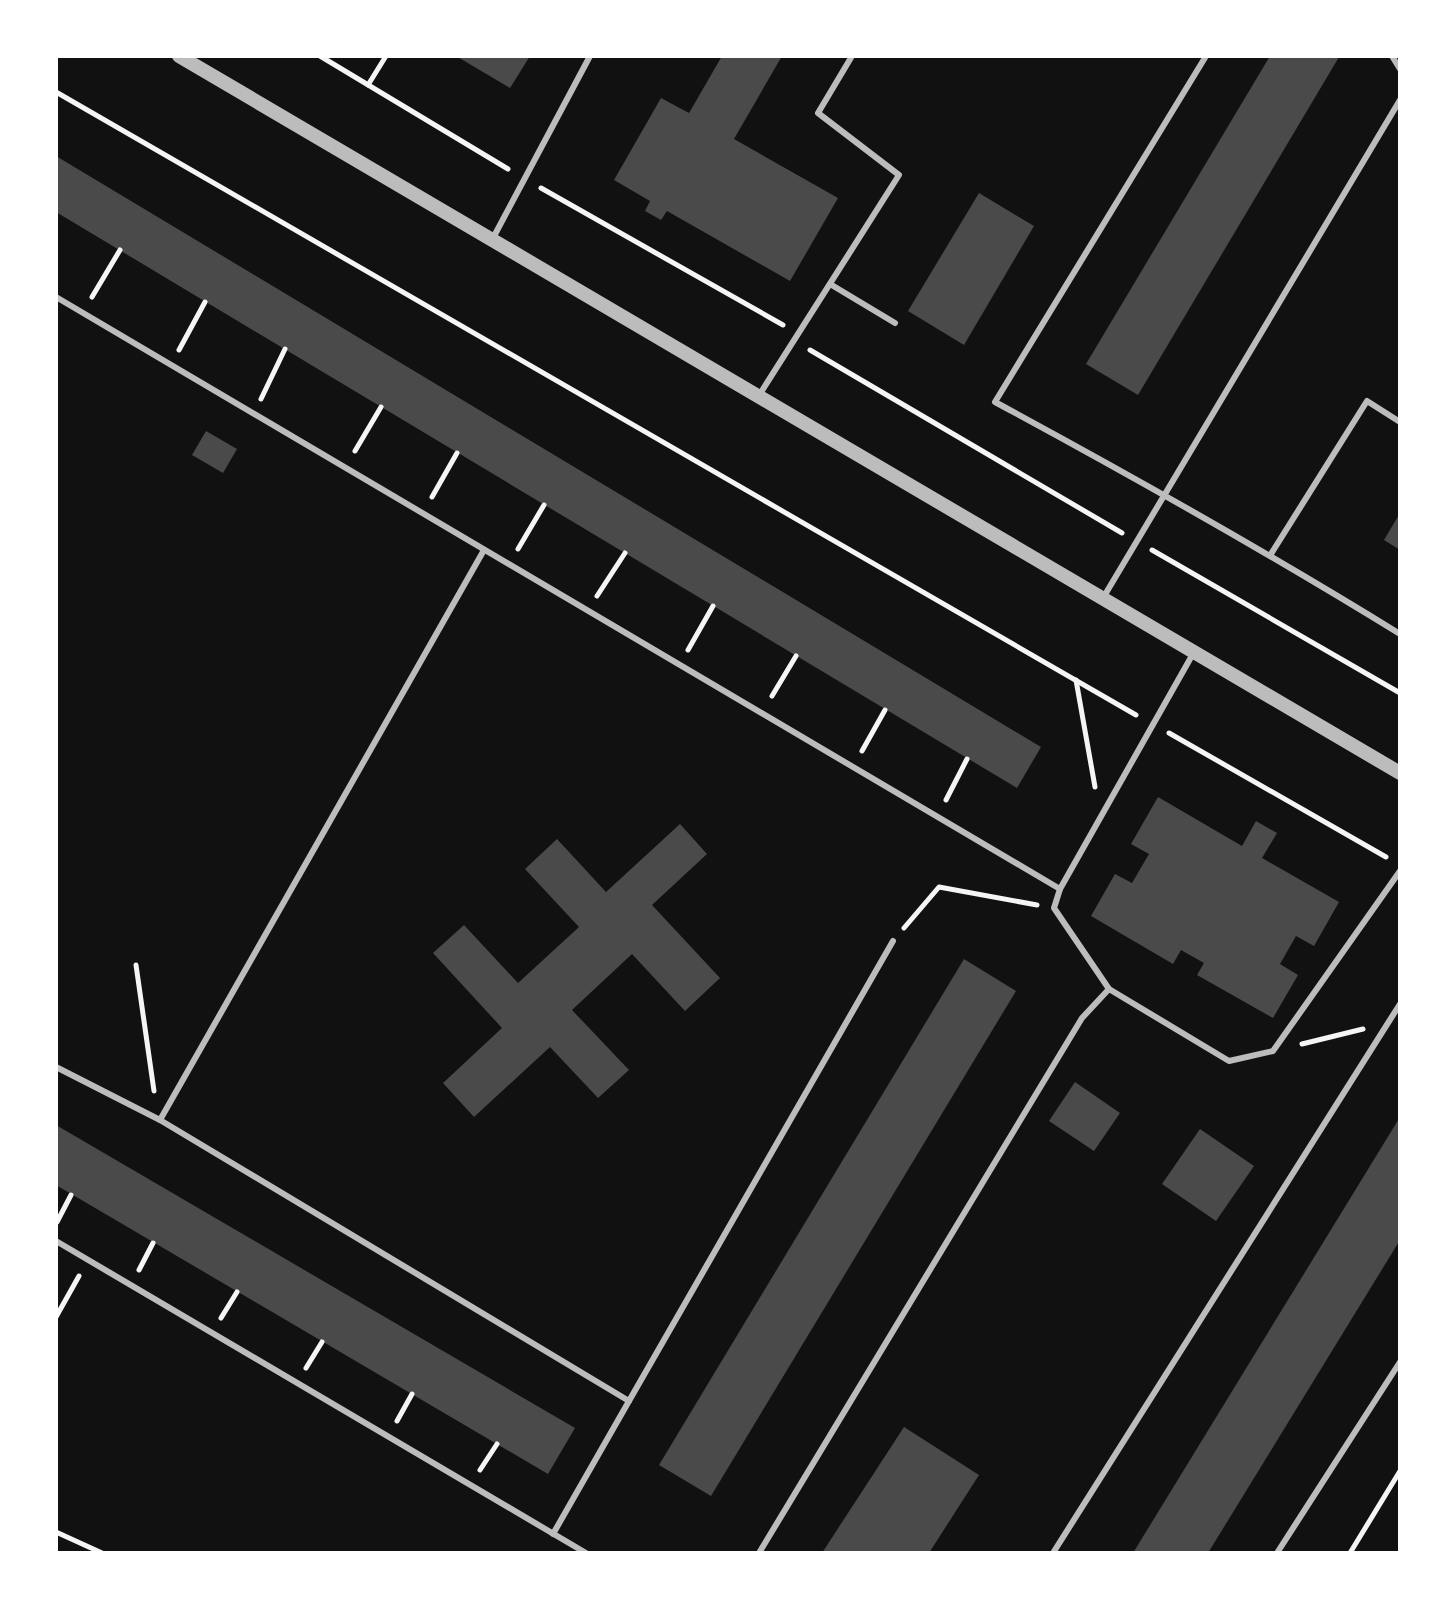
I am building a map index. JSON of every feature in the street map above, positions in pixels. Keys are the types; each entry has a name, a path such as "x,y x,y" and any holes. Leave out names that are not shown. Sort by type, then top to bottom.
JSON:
{"street":[{"path":"179,56 1400,773"}],"lane":[{"path":"492,240 590,56"},
{"path":"758,398 899,175 818,113 852,56"},
{"path":"1206,56 995,402 1271,554 1400,634"},
{"path":"1392,56 1400,69"},
{"path":"1102,599 1400,100"},
{"path":"830,284 895,323"},
{"path":"56,297 1060,889"},
{"path":"1271,554 1367,401 1400,422"},
{"path":"160,1120 484,550"},
{"path":"1194,652 1060,889 1054,908 1109,989 1229,1061 1273,1051 1400,871"},
{"path":"553,1534 893,941"},
{"path":"759,1553 1082,1018 1109,989"},
{"path":"1053,1553 1400,1004"},
{"path":"56,1067 160,1120 629,1401"},
{"path":"56,1241 586,1553"},
{"path":"1277,1553 1400,1362"}],"path":[{"path":"320,56 525,179 799,334 811,350 1400,693"},
{"path":"368,85 386,56"},
{"path":"56,92 1386,857"},
{"path":"82,313 120,250"},
{"path":"170,365 205,302"},
{"path":"253,414 285,349"},
{"path":"345,468 381,407"},
{"path":"422,513 457,453"},
{"path":"509,565 544,505"},
{"path":"588,611 625,553"},
{"path":"679,665 713,606"},
{"path":"762,714 796,656"},
{"path":"1076,680 1095,788"},
{"path":"853,768 885,710"},
{"path":"937,817 967,759"},
{"path":"893,941 939,887 1054,908"},
{"path":"136,965 151,1078 160,1120"},
{"path":"1273,1051 1387,1023"},
{"path":"56,1223 71,1195"},
{"path":"132,1285 153,1243"},
{"path":"56,1317 88,1260"},
{"path":"212,1332 237,1292"},
{"path":"297,1383 322,1342"},
{"path":"388,1436 412,1394"},
{"path":"471,1485 497,1444"},
{"path":"1350,1553 1400,1471"},
{"path":"56,1532 102,1553"}],"building":[{"path":"456,56 530,56 510,88"},
{"path":"722,56 782,56 734,139 838,198 790,281 667,211 661,220 645,211 650,201 614,180 661,98 689,113"},
{"path":"1270,56 1339,57 1138,395 1086,364"},
{"path":"56,156 1041,747 1017,788 56,212"},
{"path":"979,193 1034,226 964,345 908,311"},
{"path":"206,431 237,449 223,473 192,455"},
{"path":"1400,513 1400,550 1384,540"},
{"path":"1158,797 1242,846 1256,821 1277,833 1262,858 1339,902 1314,946 1296,936 1280,964 1298,975 1273,1018 1197,975 1204,963 1181,950 1173,964 1091,916 1115,874 1132,883 1149,854 1131,844"},
{"path":"680,824 707,854 652,905 720,978 685,1011 632,954 572,1010 629,1070 598,1098 550,1047 474,1117 443,1083 502,1028 433,953 464,925 518,983 579,927 525,869 557,839 606,892"},
{"path":"964,959 1016,991 711,1496 659,1465"},
{"path":"1075,1082 1120,1113 1094,1151 1049,1121"},
{"path":"1400,1117 1400,1240 1208,1553 1133,1553"},
{"path":"56,1125 575,1428 548,1474 56,1185"},
{"path":"1200,1129 1254,1166 1216,1221 1162,1184"},
{"path":"904,1427 979,1475 929,1553 822,1553"}]}
